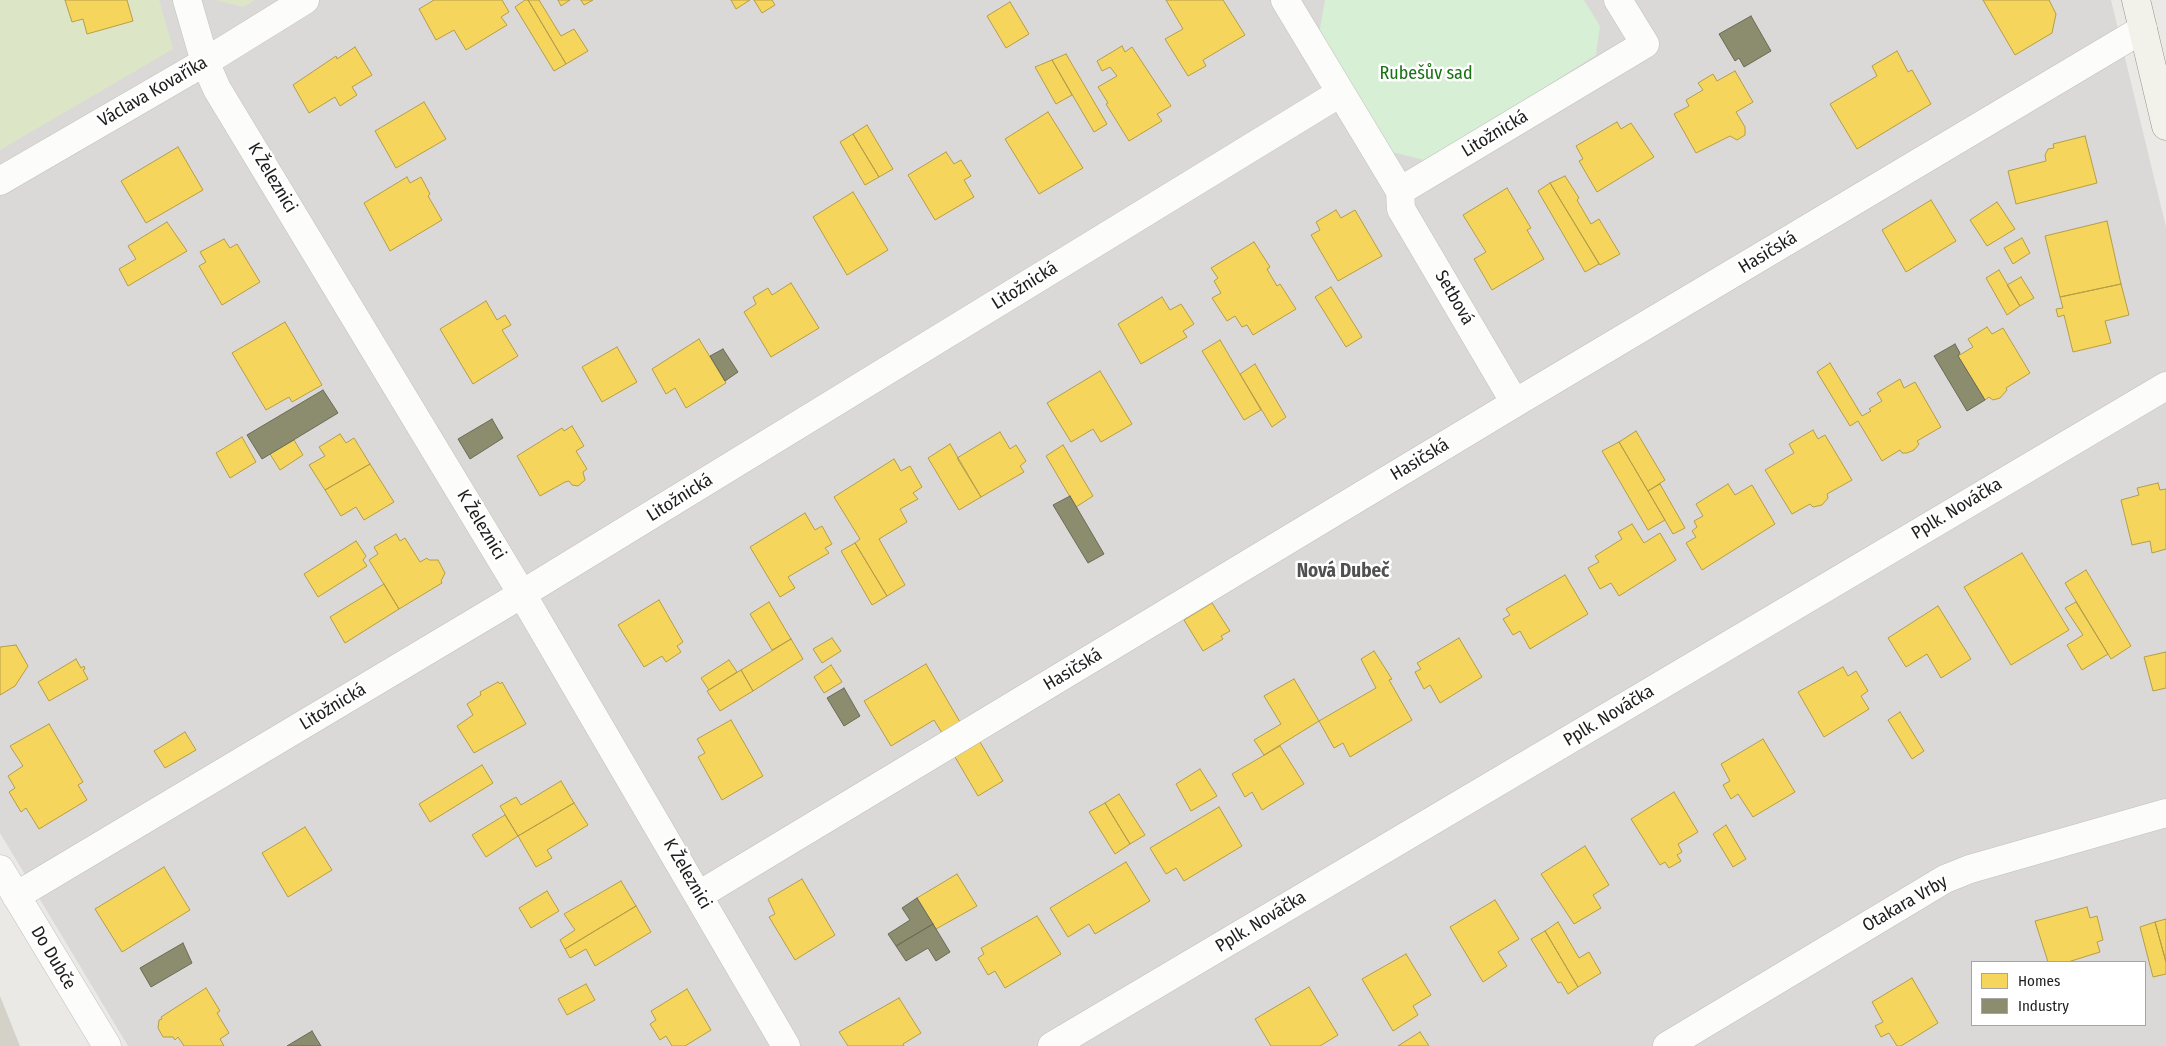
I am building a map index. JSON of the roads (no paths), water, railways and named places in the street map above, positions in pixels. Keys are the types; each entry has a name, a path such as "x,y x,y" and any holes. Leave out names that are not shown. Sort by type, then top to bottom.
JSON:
{"street":[{"name":"K Železnici","path":"187,0 205,62 222,97 522,594 786,1046"},
{"name":"Václava Kovaříka","path":"0,181 205,62 305,0"},
{"path":"1285,0 1400,192"},
{"name":"Litožnická","path":"1400,192 1644,44 1618,0"},
{"path":"2136,0 2166,126"},
{"name":"Hasičská","path":"699,895 1515,403 2143,29"},
{"name":"Litožnická","path":"16,896 522,594 1340,93"},
{"name":"Setbová","path":"1400,192 1401,209 1515,403"},
{"name":"Pplk. Nováčka","path":"1052,1046 2166,386"},
{"name":"Otakara Vrby","path":"1667,1046 1945,879 1970,869 2166,813"},
{"name":"Do Dubče","path":"0,869 106,1046"}],"district":[{"name":"Nová Dubeč","path":"1343,572"}],"park label":[{"name":"Rubešův sad","path":"1426,74"}]}
